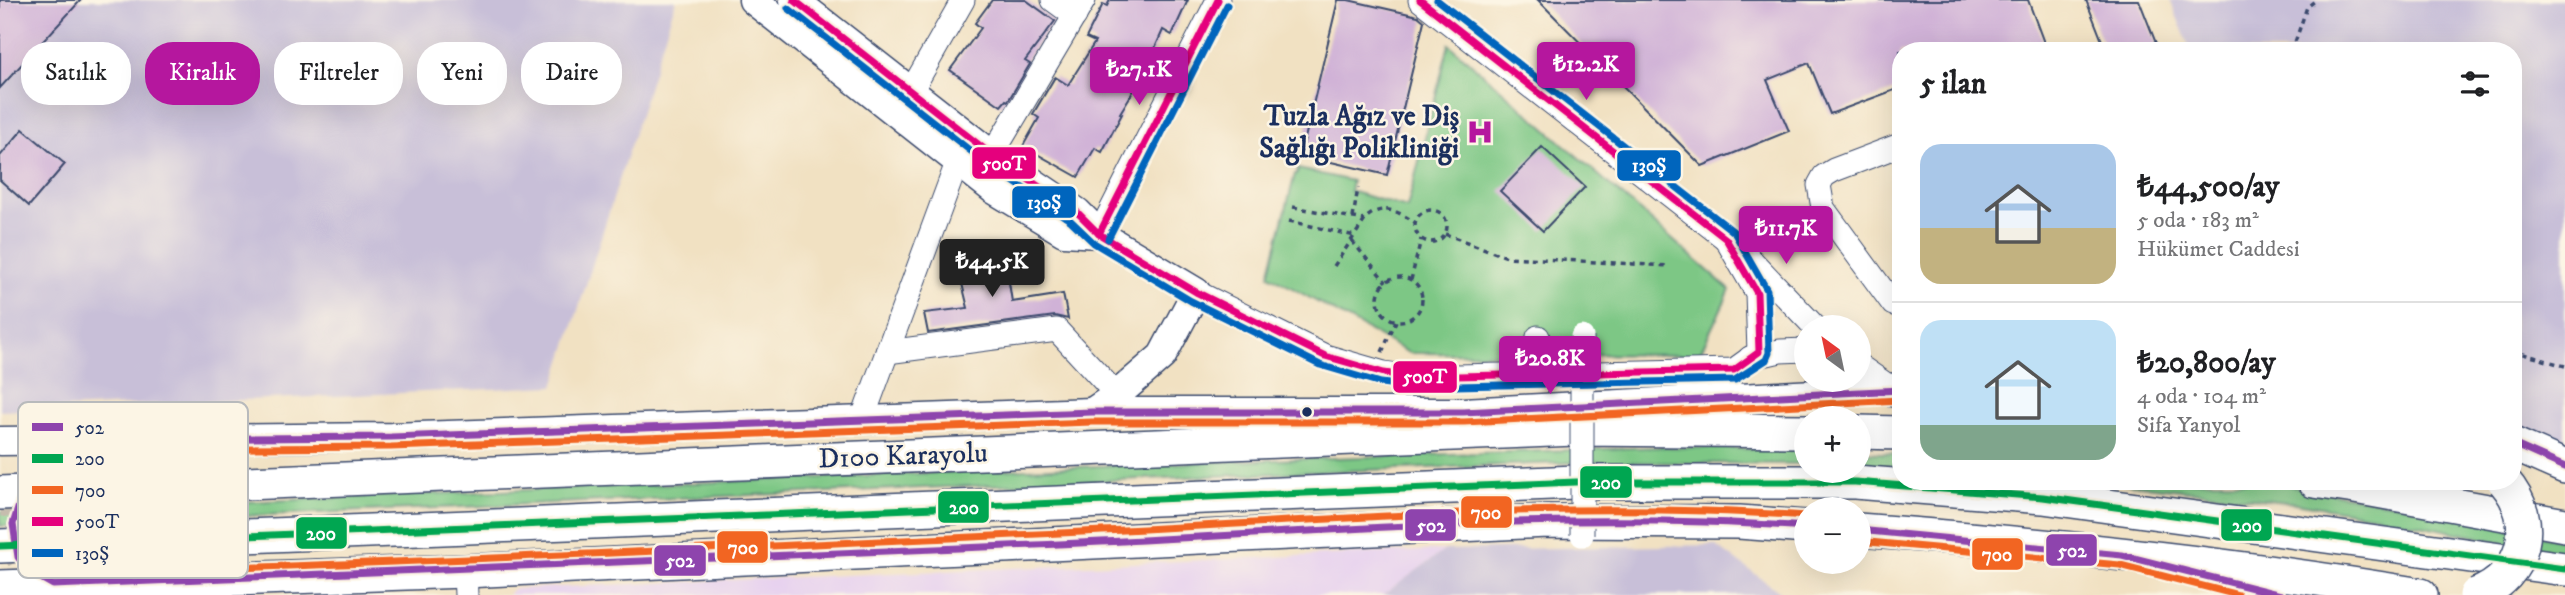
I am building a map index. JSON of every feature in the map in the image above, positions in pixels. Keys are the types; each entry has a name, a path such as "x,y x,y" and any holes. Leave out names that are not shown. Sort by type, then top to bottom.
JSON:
{"highway":[{"name":"D100 Karayolu","path":"248,483 1575,429 1794,432"},
{"path":"1871,432 1892,433"},
{"path":"2522,448 2565,467"},
{"name":"D100 Karayolu","path":"248,537 1576,482 1855,482 1892,485"},
{"name":"D100 Karayolu","path":"1955,490 2043,497 2565,569"},
{"path":"2377,490 2565,525"},
{"path":"2476,595 2489,590 2505,577 2519,554 2525,526 2517,501 2510,490"},
{"name":"D100 Karayolu","path":"0,493 18,492"},
{"path":"0,587 466,583 1538,529 1739,522 1794,526"},
{"path":"1871,531 2122,555 2291,585 2421,595"},
{"name":"D100 Karayolu","path":"0,547 18,546"}],"main road":[{"path":"753,0 993,189 1064,232 1099,234"},
{"path":"794,0 992,155 1077,212 1099,234 1196,292 1162,356 1117,395 1091,412"},
{"path":"248,438 390,437 1091,412 1463,412 1892,390"},
{"path":"0,441 18,441"}],"street":[{"path":"911,93 963,0"},
{"path":"992,155 1079,8 1054,0"},
{"path":"1099,234 1218,0"},
{"path":"1420,0 1726,239 1751,260 1804,315"},
{"path":"1892,148 1834,170 1824,176 1819,185 1823,208 1892,303"},
{"path":"862,420 957,163"},
{"path":"1196,292 1325,356 1374,370 1412,377 1734,370 1759,352 1757,293 1726,239"},
{"path":"887,352 1057,330 1117,395"},
{"path":"1538,337 1538,375"},
{"path":"1582,337 1582,535"},
{"path":"1750,358 1794,350"},
{"path":"1871,373 1892,387"}],"path":[{"path":"2295,42 2307,7 2316,0"},
{"path":"1353,218 1358,188"},
{"path":"1293,207 1365,220"},
{"path":"1334,266 1374,211 1385,209 1400,213 1416,223"},
{"path":"1437,212 1445,219 1445,234 1441,239 1432,242 1422,239 1416,231 1416,223 1423,213 1437,212"},
{"path":"1289,221 1355,236"},
{"path":"1445,234 1507,257 1669,266"},
{"path":"1411,280 1422,239"},
{"path":"1352,241 1386,282"},
{"path":"1400,277 1411,280 1418,287 1421,294 1420,307 1411,318 1397,321 1384,314 1378,301 1386,282 1400,277"},
{"path":"1374,370 1397,321"},
{"path":"2522,354 2565,366"}],"shaded area":[{"path":"0,0 676,0 554,386 199,402 18,402 18,410 0,411"},
{"path":"2170,0 2565,0 2565,448 2522,438 2522,42 2187,42"},
{"path":"1715,545 1784,595 1383,595 1445,550"},
{"path":"1445,550 1383,595 508,595 513,589"}],"green space":[{"path":"1449,44 1730,290 1699,355 1409,353 1269,275 1298,169 1352,181 1350,191 1407,208"},
{"path":"1660,447 1794,450 1794,464 1591,462 248,516 248,502 1121,465"},
{"path":"1871,453 1892,454 1892,467 1871,466"},
{"path":"2181,490 2316,490 2401,505 2565,541 2565,556 2383,517 2295,503"},
{"path":"18,511 18,525 0,526 0,512"}],"building":[{"path":"0,0 81,0 42,42 21,42 21,65 0,88"},
{"path":"992,0 1026,0 1055,21 1025,61 1030,64 1008,101 1001,106 950,70 981,28 975,23"},
{"path":"1110,0 1188,0 1172,35 1163,30 1142,77 1120,113 1122,114 1102,152 1095,148 1078,177 1023,146 1039,118 1033,114 1055,77 1068,85 1095,42 1086,38 1103,4 1107,6"},
{"path":"1338,0 1418,16 1424,21 1387,175 1301,155"},
{"path":"1538,0 2028,0 2044,42 1892,42 1892,91 1830,114 1809,63 1767,80 1789,131 1702,166"},
{"path":"2086,0 2139,0 2155,42 2102,42"},
{"path":"23,129 65,164 29,206 0,180 0,156"},
{"path":"1542,147 1585,187 1543,231 1500,191"},
{"path":"1004,250 1012,302 1063,294 1068,319 1055,316 928,333 924,313 968,308 957,263"}],"tunnel":[{"path":"18,505 14,538 18,555"},
{"path":"42,578 53,585"}],"transit line":[{"name":"500T","path":"794,0 992,155 1077,212 1099,234 1196,292 1325,356 1384,373 1412,377 1734,370 1759,352 1757,293 1726,239 1420,0"},
{"name":"500T","path":"1099,234 1218,0"},
{"name":"130Ş","path":"788,8 986,163 1070,220 1094,243 1191,301 1320,365 1381,383 1412,387 1735,380 1766,360 1769,353 1767,290 1734,232 1437,0"},
{"name":"130Ş","path":"1108,239 1227,5"},
{"name":"502","path":"248,438 391,437 1092,412 1463,412 1892,390"},
{"name":"700","path":"248,448 391,447 1092,422 1464,422 1892,400"},
{"name":"502","path":"2522,448 2565,467"},
{"name":"200","path":"248,536 1576,482 1855,482 1892,485"},
{"name":"200","path":"1955,490 2043,497 2565,569"},
{"name":"502","path":"18,508 13,524 18,557"},
{"name":"700","path":"248,567 1543,510 1719,511 1794,515"},
{"name":"502","path":"248,578 839,554 1542,521 1718,522 1794,526"},
{"name":"502","path":"1871,531 2122,555 2281,595"},
{"name":"700","path":"1871,542 2120,565 2238,595"},
{"name":"200","path":"0,546 18,545"},
{"name":"502","path":"41,578 53,585 236,578"}],"place":[{"name":"Tuzla Ağız ve Diş Sağlığı Polikliniği","path":"1480,132"}]}
